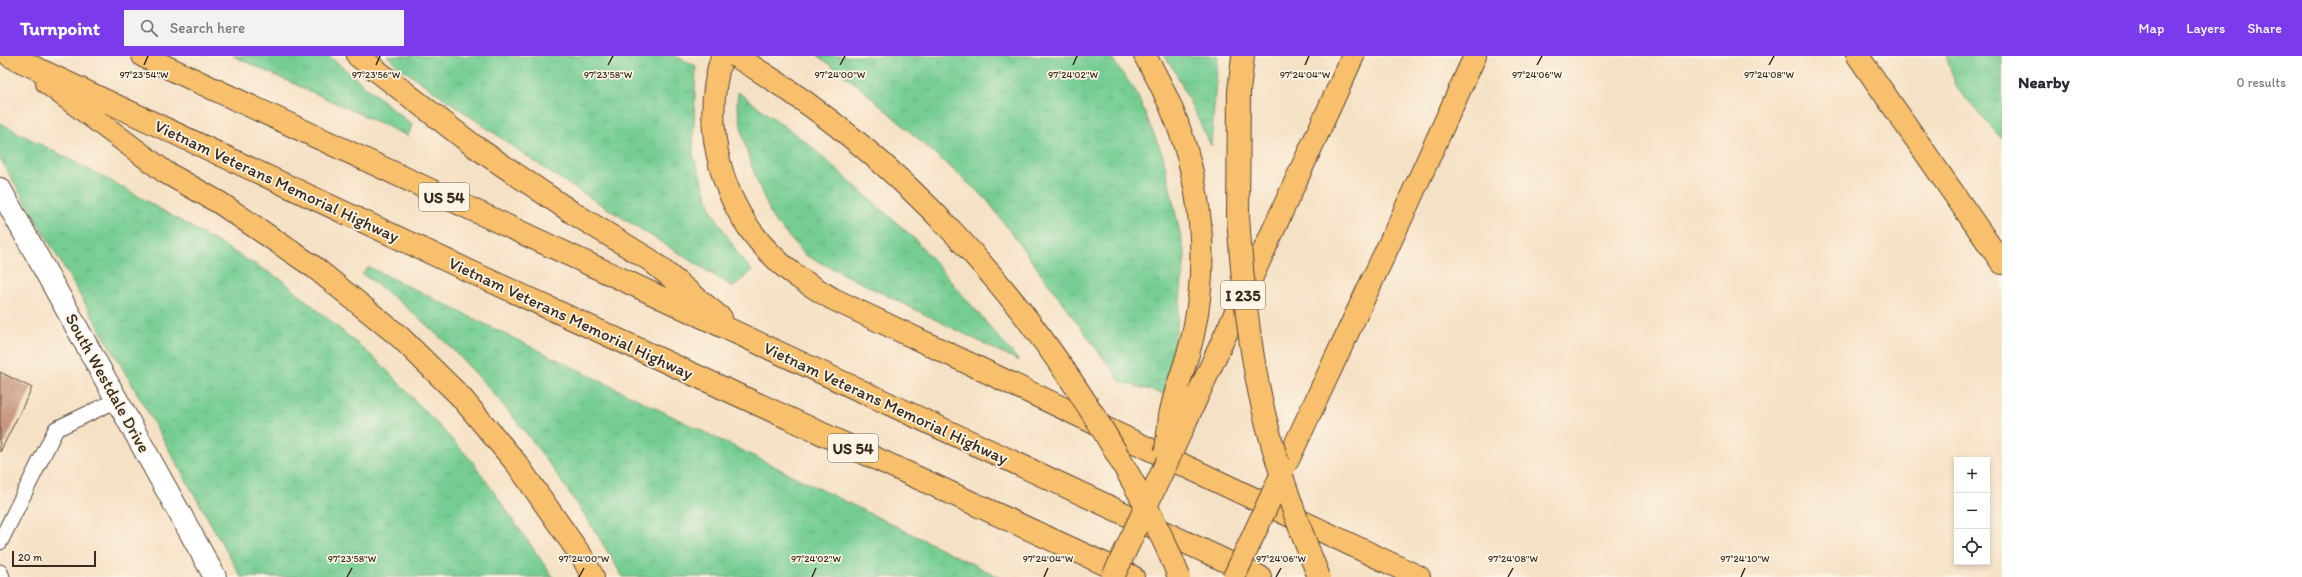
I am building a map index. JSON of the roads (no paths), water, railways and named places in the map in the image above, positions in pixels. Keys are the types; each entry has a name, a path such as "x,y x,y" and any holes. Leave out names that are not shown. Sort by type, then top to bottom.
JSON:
{"highway":[{"name":"Vietnam Veterans Memorial Highway","path":"10,56 482,277 1133,577"},
{"path":"10,56 165,172 220,204 314,267 400,337 460,396 517,464 584,560 593,577"},
{"name":"Vietnam Veterans Memorial Highway","path":"143,56 1260,577"},
{"path":"358,56 474,146 573,213 650,260 745,338"},
{"path":"722,56 717,72 713,102 714,139 724,181 740,215 759,241 776,260 796,276 833,299 1419,577"},
{"path":"735,56 824,117 872,155 954,234 1005,291 1045,342 1078,389 1133,481 1179,577"},
{"path":"1145,56 1163,86 1188,151 1200,219 1202,251 1200,287 1193,334 1173,398 1177,420"},
{"path":"1243,56 1239,99 1238,216 1247,323 1262,404 1272,442 1286,491 1319,577"},
{"name":"I 235","path":"1113,577 1164,469 1177,420 1302,166 1353,56"},
{"path":"1234,577 1400,221 1474,58"},
{"path":"1860,60 2002,264"}],"street":[{"name":"South Westdale Drive","path":"0,189 215,577"}],"lane":[{"path":"0,542 56,428 117,400"},
{"path":"0,572 2,577"}]}
